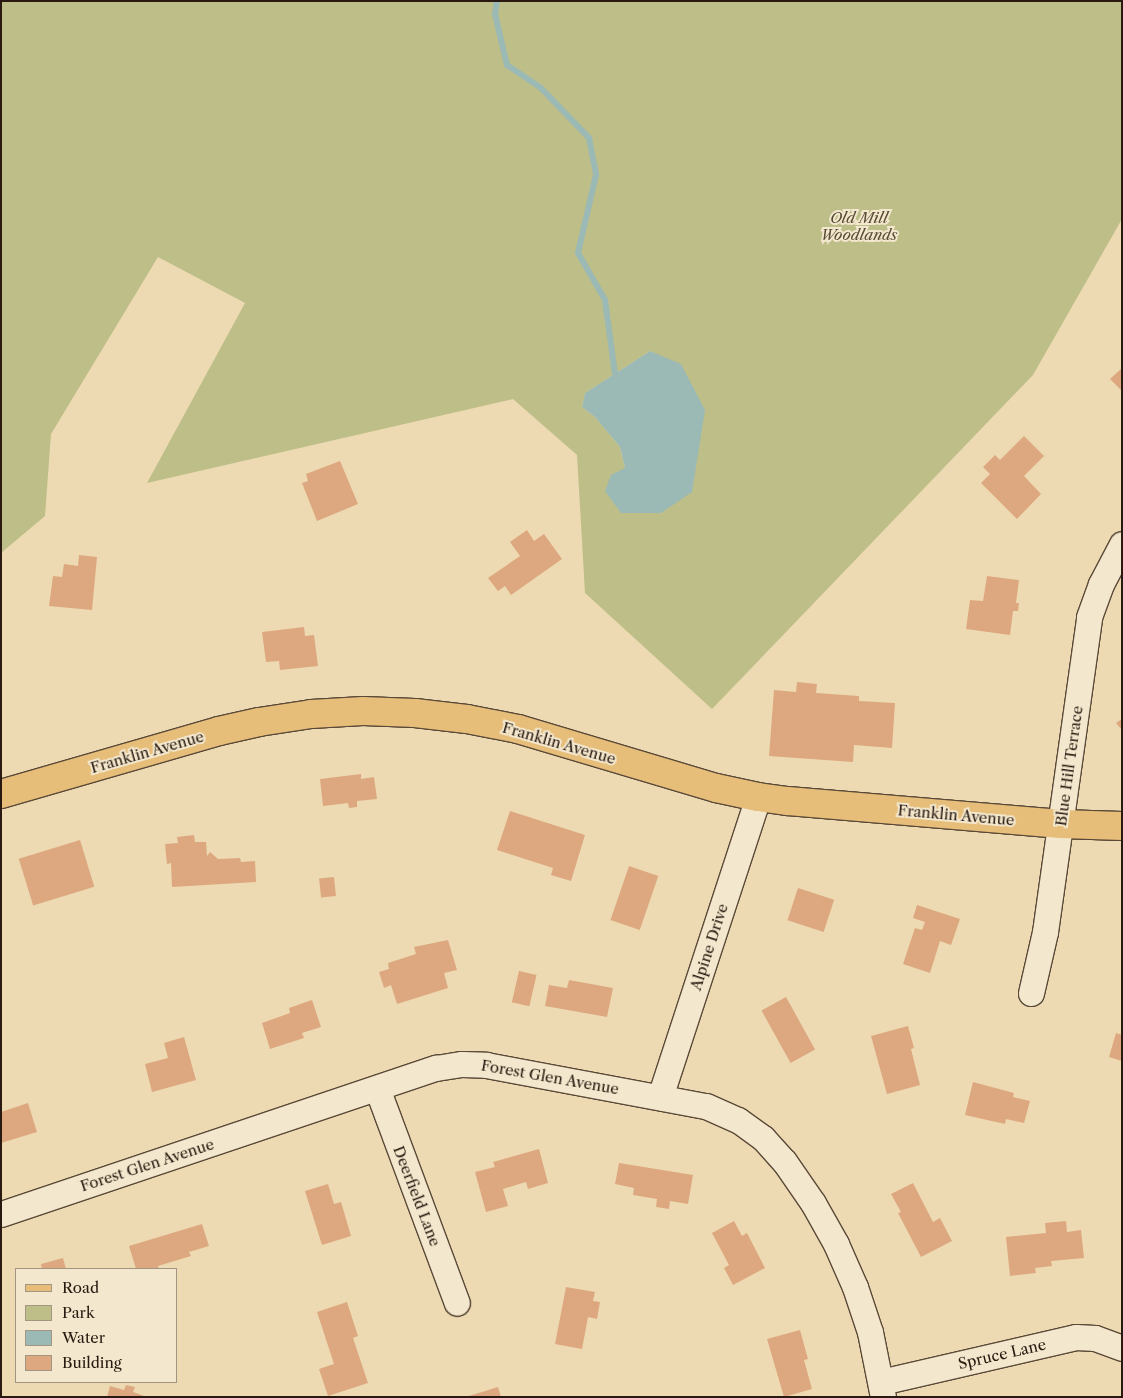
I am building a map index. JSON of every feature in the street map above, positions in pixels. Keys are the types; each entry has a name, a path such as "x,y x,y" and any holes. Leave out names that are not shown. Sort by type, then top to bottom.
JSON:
{"main road":[{"name":"Franklin Avenue","path":"1,794 251,724 311,714 415,713 468,719 518,729 707,786 788,801 1061,824 1122,826"}],"street":[{"name":"Blue Hill Terrace","path":"1032,993 1044,932 1061,824 1089,617 1105,575 1122,544"},
{"name":"Alpine Drive","path":"660,1097 758,796"},
{"name":"Forest Glen Avenue","path":"1,1214 436,1068 478,1064 706,1106 738,1120 763,1138 784,1161 813,1203 836,1244 854,1287 870,1332 882,1389"},
{"name":"Deerfield Lane","path":"377,1088 457,1303"},
{"name":"Spruce Lane","path":"882,1389 1076,1338 1095,1338 1122,1348"}],"green space":[{"name":"Old Mill Woodlands","path":"1,1 1122,1 1122,219 1033,375 712,709 585,593 577,455 513,399 147,483 245,303 158,257 51,434 45,516 1,553","holes":["650,351 621,513 625,468 620,447 595,417 582,407 585,393"]}],"water":[{"path":"650,351 681,364 705,410 692,492 661,513 621,513 605,491 611,475 625,468 620,447 595,417 582,407 585,393"}],"building":[{"path":"1122,368 1122,391 1110,379"},
{"path":"1024,436 1044,456 1024,476 1041,494 1017,519 981,483 990,474 983,467 995,455 1000,460"},
{"path":"340,461 358,504 317,521 302,483 308,481 306,474"},
{"path":"527,530 534,541 544,534 562,559 511,595 505,586 498,591 488,578 520,556 510,542"},
{"path":"79,555 97,557 92,610 49,606 53,576 62,577 64,564 78,566"},
{"path":"987,576 1019,580 1016,603 1019,603 1018,611 1013,611 1010,635 966,629 970,600 983,601"},
{"path":"304,627 305,636 314,635 318,666 280,670 279,661 266,662 262,632"},
{"path":"797,682 817,684 816,693 859,696 859,701 895,703 892,748 854,745 853,762 769,756 774,690 796,692"},
{"path":"1122,719 1122,730 1116,723"},
{"path":"361,774 361,779 374,777 377,799 357,801 357,807 349,808 348,803 323,806 320,779"},
{"path":"510,811 585,835 571,881 551,875 553,868 497,850"},
{"path":"194,835 195,842 206,842 207,856 210,852 218,859 240,858 241,862 255,861 256,882 172,887 171,863 167,864 165,844 178,843 177,837"},
{"path":"80,840 94,887 33,906 19,859"},
{"path":"629,866 658,876 640,930 610,920"},
{"path":"334,877 336,896 321,897 319,879"},
{"path":"798,888 834,900 824,932 787,920"},
{"path":"917,905 960,919 951,945 940,941 930,973 903,964 915,928 922,930 925,922 913,918"},
{"path":"448,940 457,970 444,973 448,988 397,1004 391,985 384,988 379,972 389,969 388,963 416,954 414,947"},
{"path":"519,971 537,975 529,1006 512,1002"},
{"path":"569,980 613,988 607,1017 545,1006 549,985 567,988"},
{"path":"786,997 815,1049 791,1063 762,1011"},
{"path":"312,1000 321,1027 302,1033 304,1038 270,1049 262,1023 290,1013 289,1008"},
{"path":"908,1026 914,1048 911,1049 920,1085 887,1094 871,1036"},
{"path":"1116,1033 1122,1035 1122,1061 1109,1057"},
{"path":"184,1037 196,1080 152,1092 145,1064 168,1058 164,1043"},
{"path":"973,1082 1014,1093 1013,1097 1030,1101 1024,1123 1006,1119 1005,1124 965,1115"},
{"path":"28,1103 37,1132 1,1143 1,1112"},
{"path":"539,1149 548,1183 528,1189 526,1182 503,1189 508,1206 486,1212 475,1172 495,1167 493,1162"},
{"path":"619,1163 693,1175 688,1204 670,1201 669,1209 656,1207 657,1199 633,1195 634,1188 615,1184"},
{"path":"913,1183 933,1222 940,1218 952,1241 921,1257 898,1213 901,1212 891,1194"},
{"path":"328,1184 334,1204 341,1202 351,1236 322,1245 305,1191"},
{"path":"734,1221 742,1236 747,1233 765,1268 733,1285 724,1268 729,1265 712,1233"},
{"path":"1066,1221 1067,1232 1081,1230 1084,1258 1051,1261 1052,1266 1035,1268 1036,1273 1010,1276 1006,1237 1046,1233 1045,1223"},
{"path":"202,1224 209,1246 189,1252 191,1256 158,1266 159,1268 136,1268 129,1246"},
{"path":"63,1258 66,1268 42,1268 41,1264"},
{"path":"566,1287 595,1292 593,1301 600,1302 597,1319 588,1317 582,1349 555,1344"},
{"path":"347,1302 358,1336 353,1338 368,1383 328,1396 319,1369 334,1364 317,1312"},
{"path":"800,1330 808,1359 804,1360 812,1389 784,1397 767,1339"},
{"path":"126,1385 135,1387 133,1392 147,1397 107,1397 110,1386 124,1390"},
{"path":"498,1387 501,1397 469,1397 469,1396"}],"waterway":[{"path":"497,1 495,14 507,65 540,87 589,138 596,175 578,253 605,300 615,374"}]}
